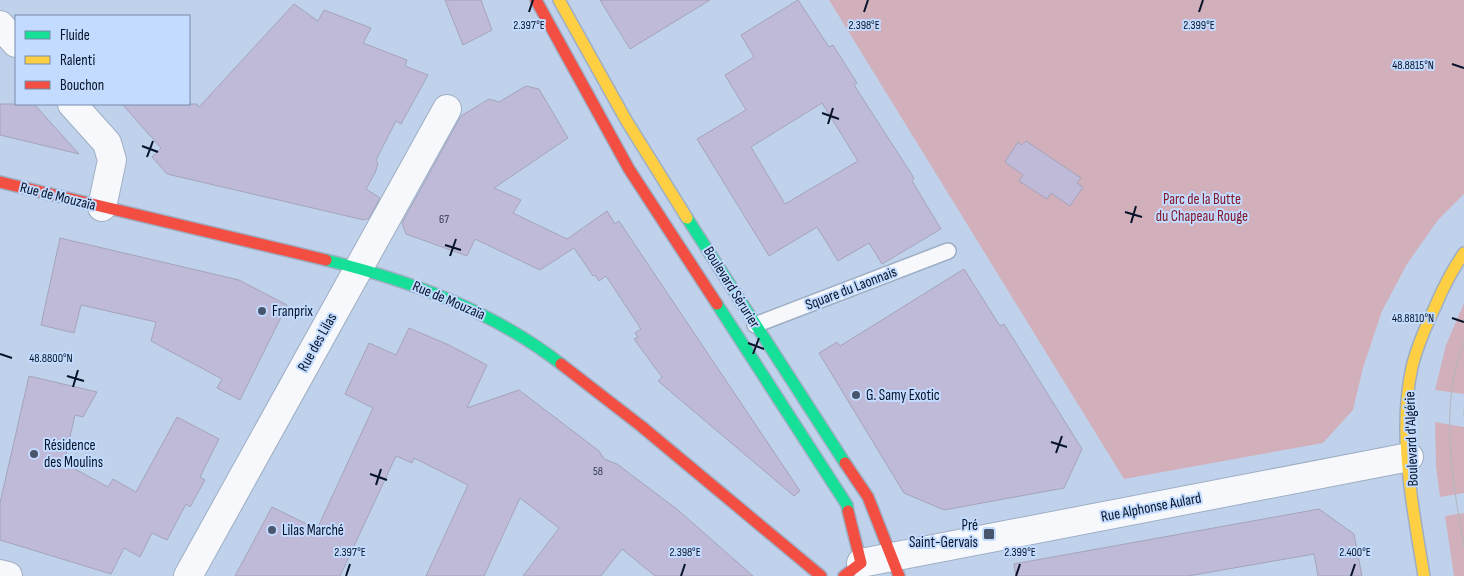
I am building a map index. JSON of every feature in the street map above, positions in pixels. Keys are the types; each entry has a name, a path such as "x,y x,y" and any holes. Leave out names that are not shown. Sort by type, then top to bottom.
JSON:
{"street":[{"name":"Boulevard Sérurier","path":"536,0 629,169 847,505 853,570"},
{"name":"Boulevard Sérurier","path":"559,0 626,120 755,325 868,496 896,567"},
{"path":"0,25 15,42"},
{"path":"73,105 107,143 112,160 102,207"},
{"name":"Rue des Lilas","path":"188,576 447,109"},
{"name":"Rue de Mouzaïa","path":"0,182 358,268 411,283 491,318 547,353 641,426 821,576"},
{"name":"Boulevard d'Algérie","path":"1424,576 1409,457 1406,402 1412,367 1442,291 1453,268 1464,253"},
{"name":"Rue Alphonse Aulard","path":"853,570 896,567 1409,457"},
{"path":"0,574 8,576"}],"lane":[{"name":"Square du Laonnais","path":"755,325 948,251"}],"green space":[{"name":"Parc de la Butte du Chapeau Rouge","path":"829,0 1464,0 1464,194 1438,220 1407,264 1382,311 1363,368 1353,410 1323,443 1124,479"},
{"path":"1464,303 1464,394 1435,390 1446,345"},
{"path":"1435,422 1464,427 1464,493 1440,497 1436,467"},
{"path":"1464,513 1464,576 1454,576 1445,516"}],"building":[{"path":"445,0 481,0 492,30 463,45"},
{"path":"600,0 710,0 630,49"},
{"path":"798,0 829,47 833,45 857,83 854,85 914,178 912,181 941,229 882,264 869,243 838,261 817,227 769,256 697,139 746,110 725,75 754,57 741,35","holes":["822,103 858,161 785,204 751,147"]},
{"path":"294,4 318,21 324,10 371,28 363,43 407,60 405,66 428,75 401,124 396,121 376,160 378,164 375,173 366,189 380,198 369,218 364,220 167,174 152,157 161,148 123,105 197,104 199,107"},
{"path":"526,86 539,89 568,138 494,188 521,200 513,213 567,239 607,211 615,224 619,221 800,491 794,496 658,381 662,377 634,339 638,337 635,333 641,329 606,276 599,281 595,275 593,276 574,248 540,270 475,239 467,256 406,234 402,223 461,116 489,99 499,102"},
{"path":"0,104 35,105 79,154 0,135"},
{"path":"1026,141 1081,178 1077,183 1083,187 1070,206 1051,193 1047,199 1019,181 1023,175 1005,162 1018,142 1022,145"},
{"path":"60,238 239,280 287,305 240,400 217,388 222,379 151,341 156,322 81,305 74,333 41,325"},
{"path":"964,269 1000,326 1004,324 1082,449 1064,488 944,510 904,493 819,353 837,342 840,346"},
{"path":"409,328 449,345 487,365 467,408 519,390 599,451 604,459 617,464 678,510 753,576 655,576 622,549 601,576 523,576 559,528 520,498 484,576 426,576 468,485 414,458 412,463 396,456 340,576 235,576 272,507 317,529 373,408 345,394 369,343 396,355"},
{"path":"29,376 97,392 83,417 75,415 64,463 108,487 113,479 136,492 177,417 219,439 200,477 205,480 190,507 186,504 167,540 152,533 140,557 124,548 111,574 0,540 0,503"},
{"path":"1319,509 1354,534 1362,576 1318,576 1314,554 1188,576 1016,576 1014,564"}],"tram line":[{"path":"1464,342 1456,366 1451,392 1450,418 1452,471 1464,547"},
{"path":"1464,410 1464,416"}],"traffic: fast":[{"path":"687,218 845,463"},
{"path":"326,260 389,278 449,300 507,328 561,364"},
{"path":"717,304 847,505 848,511"}],"traffic: slow":[{"path":"559,0 626,120 687,218"},
{"path":"1424,576 1408,472 1406,445 1408,393 1416,351 1445,286 1464,253"}],"traffic: jam":[{"path":"536,0 629,169 717,304"},
{"path":"0,182 326,260"},
{"path":"561,364 641,426 821,576"},
{"path":"845,463 868,497 899,576"},
{"path":"844,576 861,563 848,511"}],"place":[{"name":"Franprix","path":"262,311"},
{"name":"G. Samy Exotic","path":"856,395"},
{"name":"Résidence des Moulins","path":"34,454"},
{"name":"Lilas Marché","path":"272,530"},
{"name":"Pré Saint-Gervais","path":"989,534"}]}
